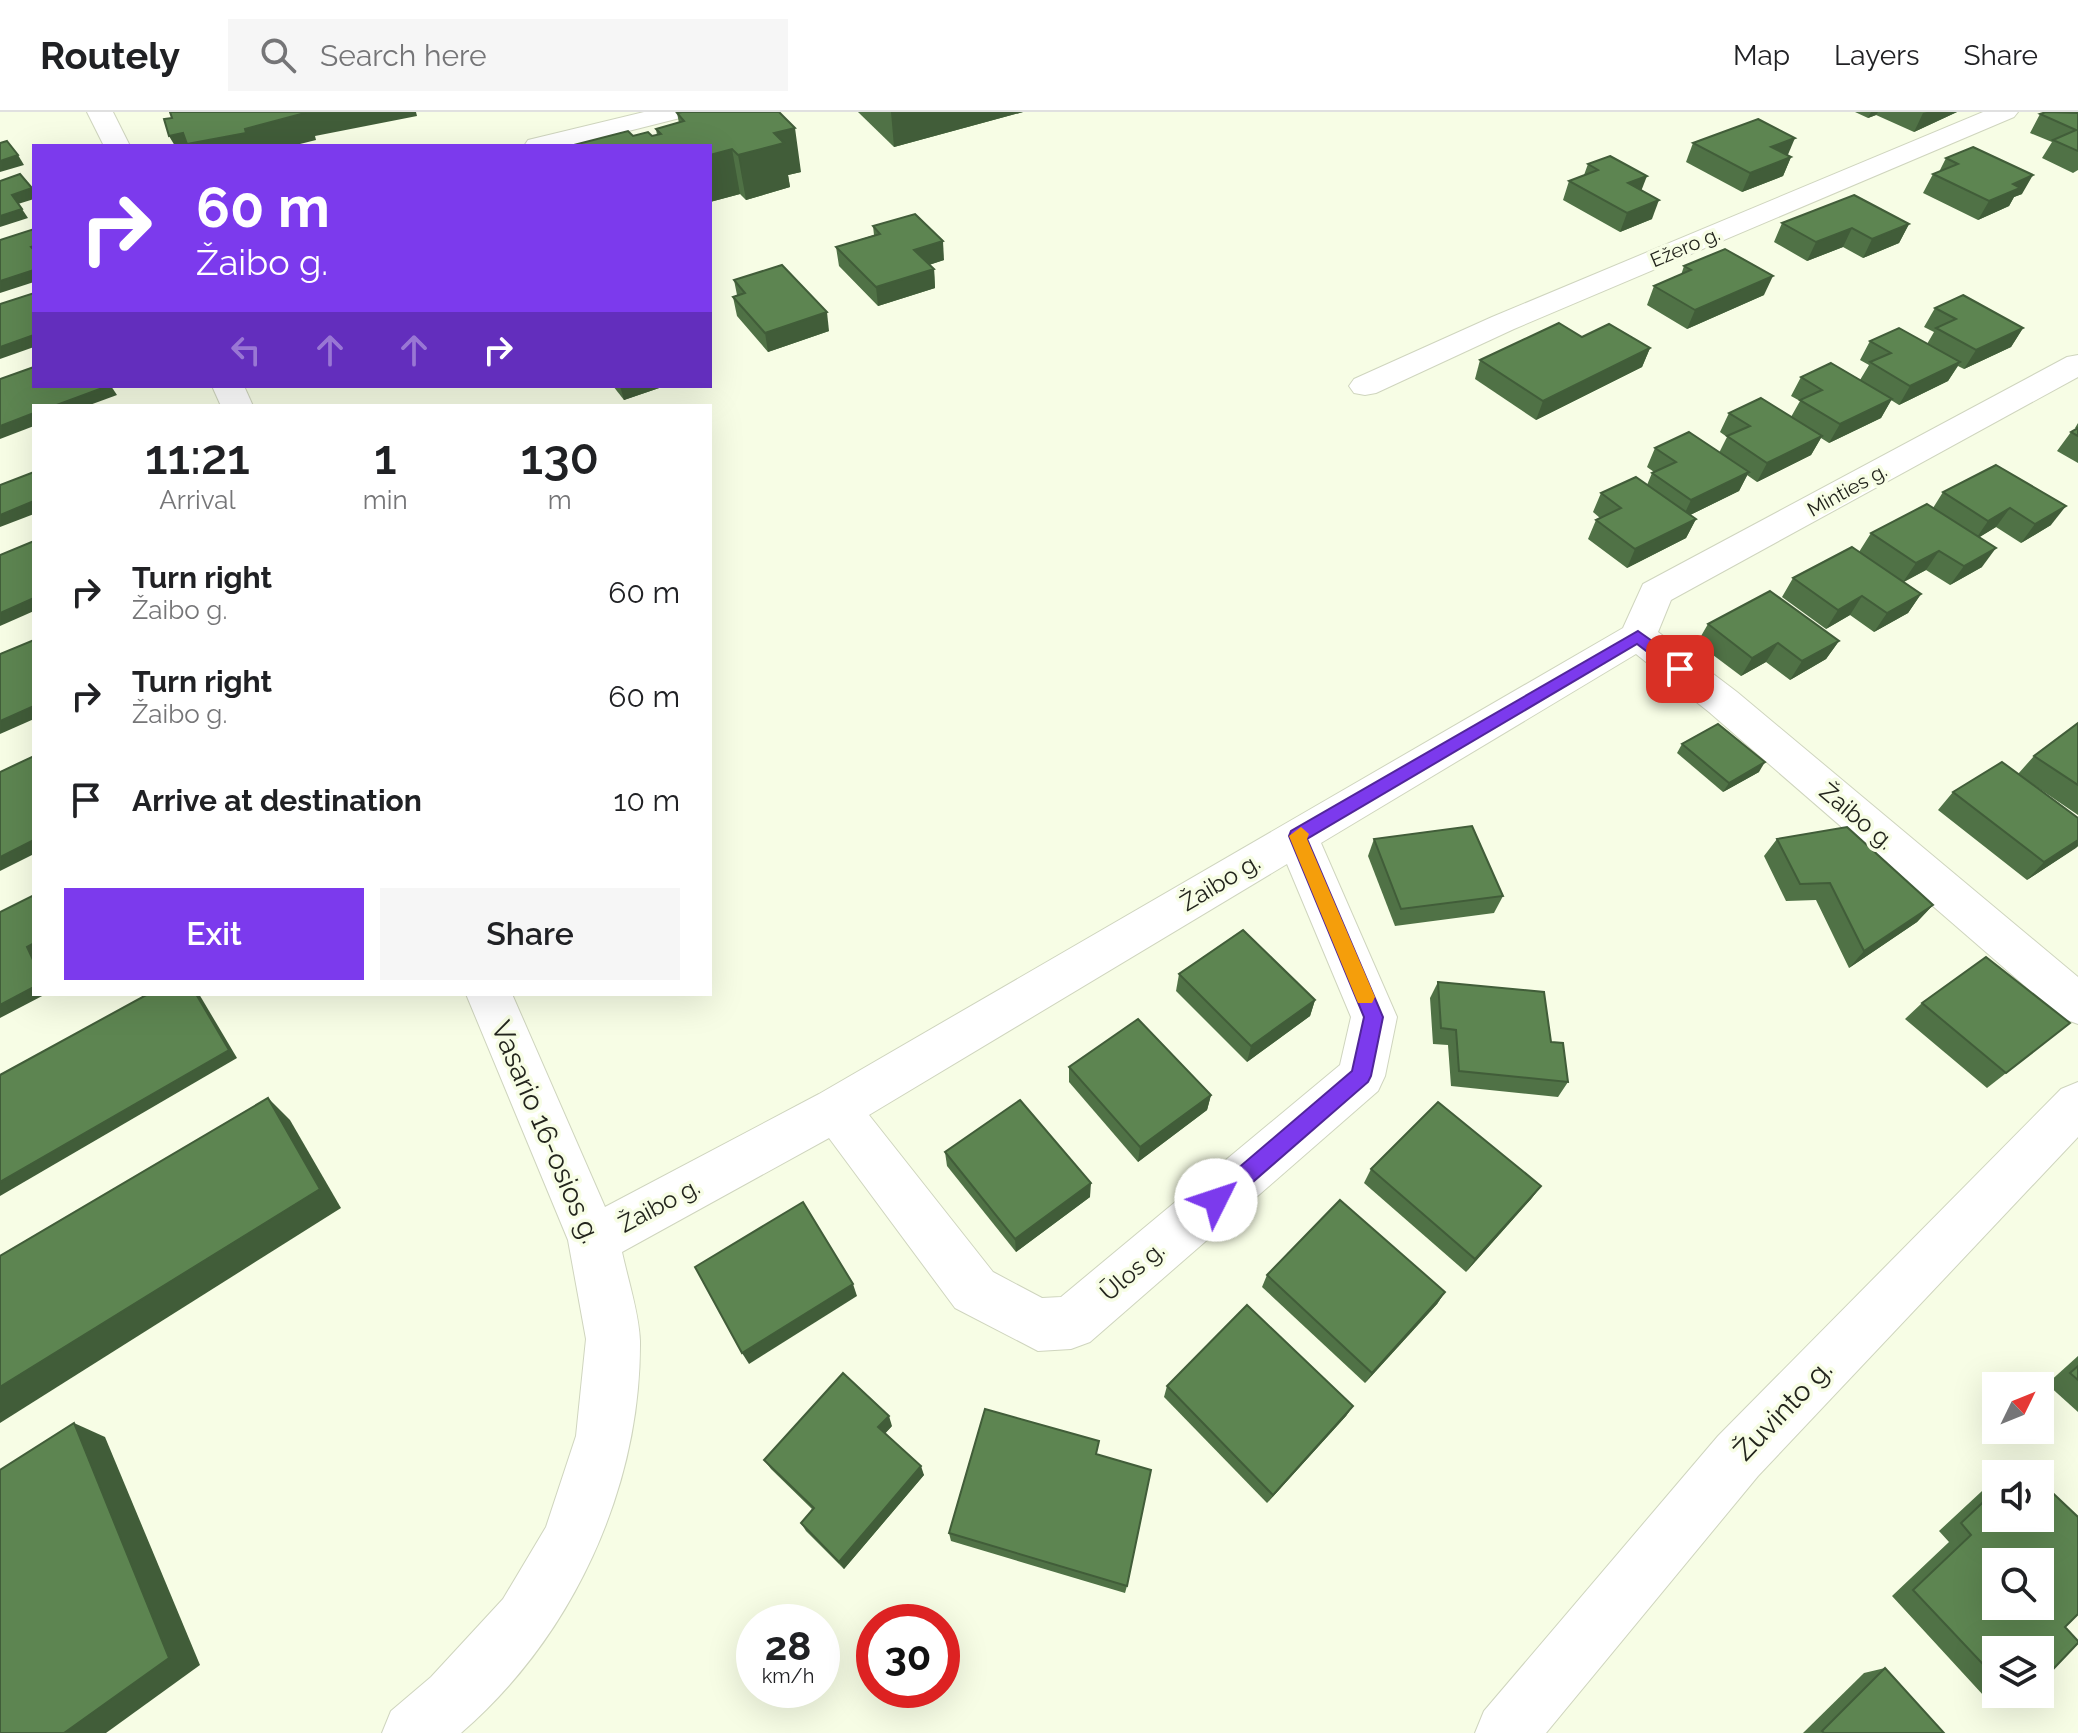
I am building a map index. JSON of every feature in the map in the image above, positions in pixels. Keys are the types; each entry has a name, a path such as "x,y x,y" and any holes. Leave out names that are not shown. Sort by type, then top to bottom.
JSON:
{"street":[{"path":"100,112 116,144"},
{"path":"545,144 675,112"},
{"name":"Ežero g.","path":"1365,386 1503,323 2005,112"},
{"name":"Minties g.","path":"1638,636 1656,593 2078,364"},
{"name":"Žaibo g.","path":"594,1240 836,1109 1638,636 1735,712 2078,1004"},
{"name":"Ūlos g.","path":"836,1109 974,1290 1038,1325 1071,1323 1361,1076 1374,1017 1297,836"},
{"name":"Vasario 16-osios g.","path":"413,1733 453,1699 524,1620 571,1541 604,1436 613,1339 594,1240 490,996"},
{"name":"Žuvinto g.","path":"1506,1733 1738,1456 2078,1104"}],"building":[{"path":"170,112 305,113 245,129 246,133 187,144 183,133 169,136 164,119 172,118"},
{"path":"779,112 795,128 774,133 784,143 738,155 732,149 712,154 712,144 578,144 628,131 633,136 648,132 652,136 661,134 656,129 684,121 677,113"},
{"path":"2078,113 2078,151 2053,140 2076,130 2040,114"},
{"path":"1758,119 1795,138 1771,147 1791,157 1750,173 1693,143"},
{"path":"7,141 18,155 0,161 0,143"},
{"path":"1973,147 2033,175 2013,184 2020,188 1989,201 1933,174 1958,164 1946,158"},
{"path":"1610,156 1647,176 1628,183 1659,200 1627,213 1569,181 1598,170 1588,164"},
{"path":"20,174 32,188 12,195 22,209 0,216 0,181"},
{"path":"1854,195 1909,224 1872,239 1852,228 1816,242 1782,223"},
{"path":"915,214 943,241 914,250 934,269 876,287 836,247 880,234 873,226"},
{"path":"32,230 32,271 0,281 0,240"},
{"path":"1725,249 1773,276 1695,310 1654,286 1691,270 1684,266"},
{"path":"782,265 827,312 765,333 733,297 745,293 734,280"},
{"path":"32,294 32,336 0,347 0,304"},
{"path":"1963,295 2023,328 1976,350 1936,328 1956,319 1935,308"},
{"path":"1559,323 1582,337 1609,324 1650,348 1543,401 1480,360"},
{"path":"1899,328 1960,362 1910,386 1870,362 1891,353 1870,341"},
{"path":"1831,363 1892,399 1840,424 1800,400 1822,390 1801,377"},
{"path":"32,368 32,388 103,388 59,404 32,404 32,414 0,426 0,379"},
{"path":"1761,398 1822,436 1767,463 1727,436 1750,426 1729,413"},
{"path":"1689,432 1749,472 1691,500 1652,473 1676,462 1655,448"},
{"path":"1996,465 2066,506 2035,524 2010,508 1988,521 1943,492"},
{"path":"32,473 32,502 0,515 0,485"},
{"path":"1636,477 1696,519 1635,549 1596,520 1621,508 1601,493"},
{"path":"1927,504 1996,548 1964,566 1939,551 1916,563 1871,533"},
{"path":"32,542 32,599 0,613 0,555"},
{"path":"1852,547 1921,594 1887,613 1862,596 1838,610 1793,578"},
{"path":"1770,591 1839,641 1802,661 1778,643 1752,658 1708,624"},
{"path":"32,641 32,707 0,721 0,654"},
{"path":"2078,723 2078,785 2034,756"},
{"path":"1718,724 1765,762 1729,783 1682,744"},
{"path":"32,757 32,841 0,857 0,772"},
{"path":"2002,762 2078,818 2078,840 2044,862 1953,792"},
{"path":"1472,826 1503,896 1401,909 1374,839"},
{"path":"1847,827 1933,905 1864,951 1830,883 1800,884 1777,839"},
{"path":"32,896 32,944 27,947 32,958 32,988 0,1005 0,912"},
{"path":"1243,930 1315,1000 1251,1046 1179,974"},
{"path":"1986,957 2070,1023 2006,1073 1922,1003"},
{"path":"1438,982 1544,992 1551,1042 1563,1043 1568,1082 1459,1071 1456,1030 1441,1028"},
{"path":"144,996 197,996 229,1050 0,1182 0,1075"},
{"path":"1138,1019 1211,1095 1140,1147 1069,1067"},
{"path":"268,1098 320,1189 0,1387 0,1256"},
{"path":"1020,1100 1091,1183 1015,1239 945,1152"},
{"path":"1438,1102 1541,1186 1475,1259 1371,1169"},
{"path":"1340,1200 1445,1292 1372,1373 1267,1275"},
{"path":"803,1202 853,1284 742,1353 695,1267"},
{"path":"1247,1305 1353,1406 1273,1495 1167,1386"},
{"path":"2078,1366 2078,1380 2070,1373"},
{"path":"843,1373 889,1416 878,1427 921,1466 839,1562 801,1523 814,1508 764,1460"},
{"path":"985,1409 1099,1441 1096,1454 1151,1470 1127,1586 949,1533"},
{"path":"74,1423 169,1658 64,1733 0,1733 0,1470"},
{"path":"2054,1494 2078,1517 2078,1614 2065,1627 2078,1643 2054,1668 2054,1636 1982,1636 1982,1663 1913,1590 1971,1535 1961,1523 1982,1503 1982,1532 2054,1532"},
{"path":"1885,1668 1944,1733 1824,1733 1822,1731"}],"slow traffic":[{"path":"1301,834 1297,836 1365,997"}],"route":[{"path":"1216,1200 1361,1076 1374,1017 1297,836 1638,636 1680,669"}]}
